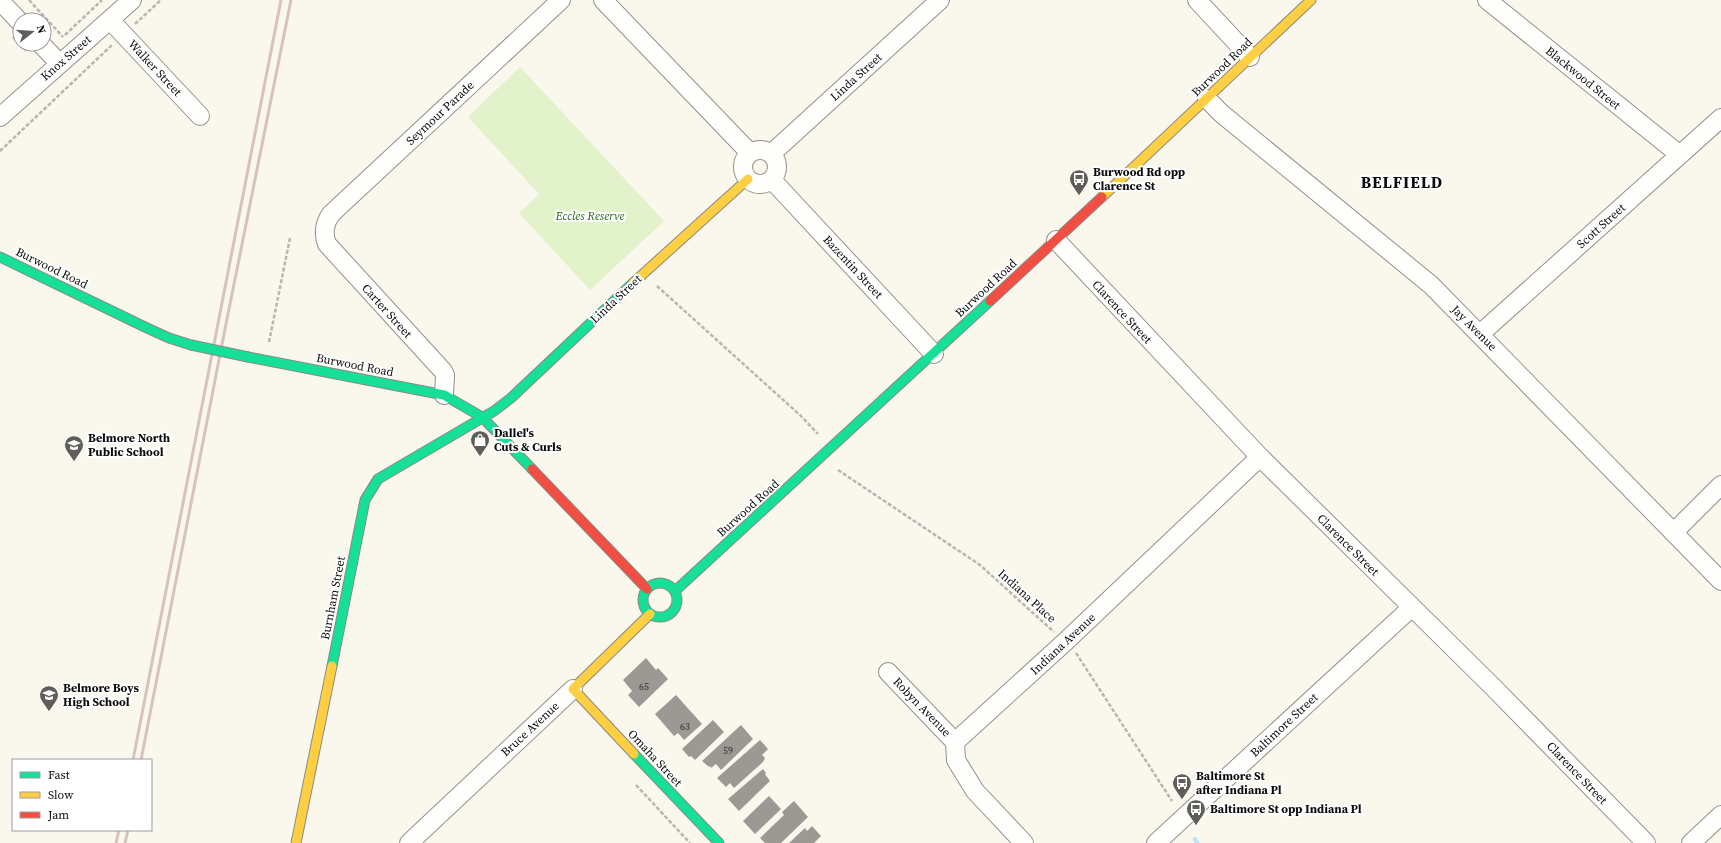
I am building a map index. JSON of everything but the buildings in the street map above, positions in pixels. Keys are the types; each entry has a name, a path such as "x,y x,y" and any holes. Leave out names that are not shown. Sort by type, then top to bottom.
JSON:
{"main road":[{"name":"Burwood Road","path":"675,591 934,354 978,311 1207,99 1311,0"},
{"name":"Linda Street","path":"482,417 494,411 511,398 643,274 748,179"},
{"name":"Burwood Road","path":"0,257 147,328 169,338 191,345 444,395 482,417 647,589"},
{"name":"Burnham Street","path":"296,843 365,500 378,479 482,417"},
{"path":"660,583 666,584 675,591 677,602 672,612 663,617 650,614 644,607 643,602 647,589 660,583"},
{"name":"Bruce Avenue","path":"573,689 650,614"},
{"name":"Omaha Street","path":"573,689 719,843"}],"street":[{"name":"Knox Street","path":"0,117 59,63 132,0"},
{"name":"Seymour Parade","path":"324,228 326,221 331,214 561,0"},
{"path":"602,0 750,153"},
{"name":"Linda Street","path":"771,154 940,0"},
{"path":"1197,0 1250,57"},
{"name":"Blackwood Street","path":"1487,0 1680,155"},
{"path":"0,1 12,23"},
{"name":"Walker Street","path":"110,20 200,116"},
{"path":"40,52 59,63"},
{"name":"Jay Avenue","path":"1207,99 1222,114 1431,285 1721,581"},
{"name":"Scott Street","path":"1480,334 1721,118"},
{"path":"760,150 771,154 777,164 775,175 772,180 767,183 757,184 748,179 744,174 743,165 745,159 750,153 760,150"},
{"name":"Bazentin Street","path":"772,180 934,354"},
{"name":"Carter Street","path":"324,228 324,237 327,244 443,371 445,375 444,395"},
{"name":"Clarence Street","path":"1056,240 1260,458 1493,687 1646,843"},
{"name":"Indiana Avenue","path":"955,742 1065,642 1260,458"},
{"path":"1674,532 1721,485"},
{"name":"Baltimore Street","path":"1156,843 1411,608"},
{"name":"Robyn Avenue","path":"888,672 955,742"},
{"name":"Bruce Avenue","path":"408,843 573,689"},
{"path":"955,742 956,760 975,791 1024,843"},
{"path":"1691,843 1721,815"}],"path":[{"path":"29,0 63,37"},
{"path":"0,151 161,0"},
{"path":"268,348 290,238"},
{"path":"643,274 802,416 818,434"},
{"name":"Indiana Place","path":"838,470 980,565 1065,642 1077,654 1172,801"}],"green space":[{"name":"Eccles Reserve","path":"520,67 664,221 590,290 519,213 539,194 468,117"}],"waterway":[{"path":"1195,839 1197,843"}],"railway":[{"path":"133,759 281,0"},
{"path":"141,759 291,0"},
{"path":"116,843 119,831"},
{"path":"125,843 128,831"}],"traffic: fast":[{"path":"0,257 147,328 169,338 191,345"},
{"path":"332,666 365,500 378,479 494,411 511,398 633,283"},
{"path":"675,591 990,301"},
{"path":"191,345 248,357"},
{"path":"248,357 444,395 482,417 532,469"},
{"path":"663,583 672,588 676,593 677,600 676,607 672,612 667,616 657,617 653,616 644,607 643,597 644,593 653,584 663,583"},
{"path":"634,754 719,843"}],"traffic: slow":[{"path":"1102,197 1311,0"},
{"path":"633,283 748,179"},
{"path":"634,754 573,689 650,614"},
{"path":"296,843 332,666"}],"traffic: jam":[{"path":"990,301 1102,197"},
{"path":"532,469 647,589"}],"place":[{"name":"Burwood Rd opp Clarence St","path":"1079,196"},
{"name":"Dallel's Cuts & Curls","path":"480,457"},
{"name":"Belmore North Public School","path":"74,462"},
{"name":"Belmore Boys High School","path":"49,712"},
{"name":"Baltimore St after Indiana Pl","path":"1182,800"},
{"name":"Baltimore St opp Indiana Pl","path":"1196,826"}],"district":[{"name":"BELFIELD","path":"1402,182"}]}
